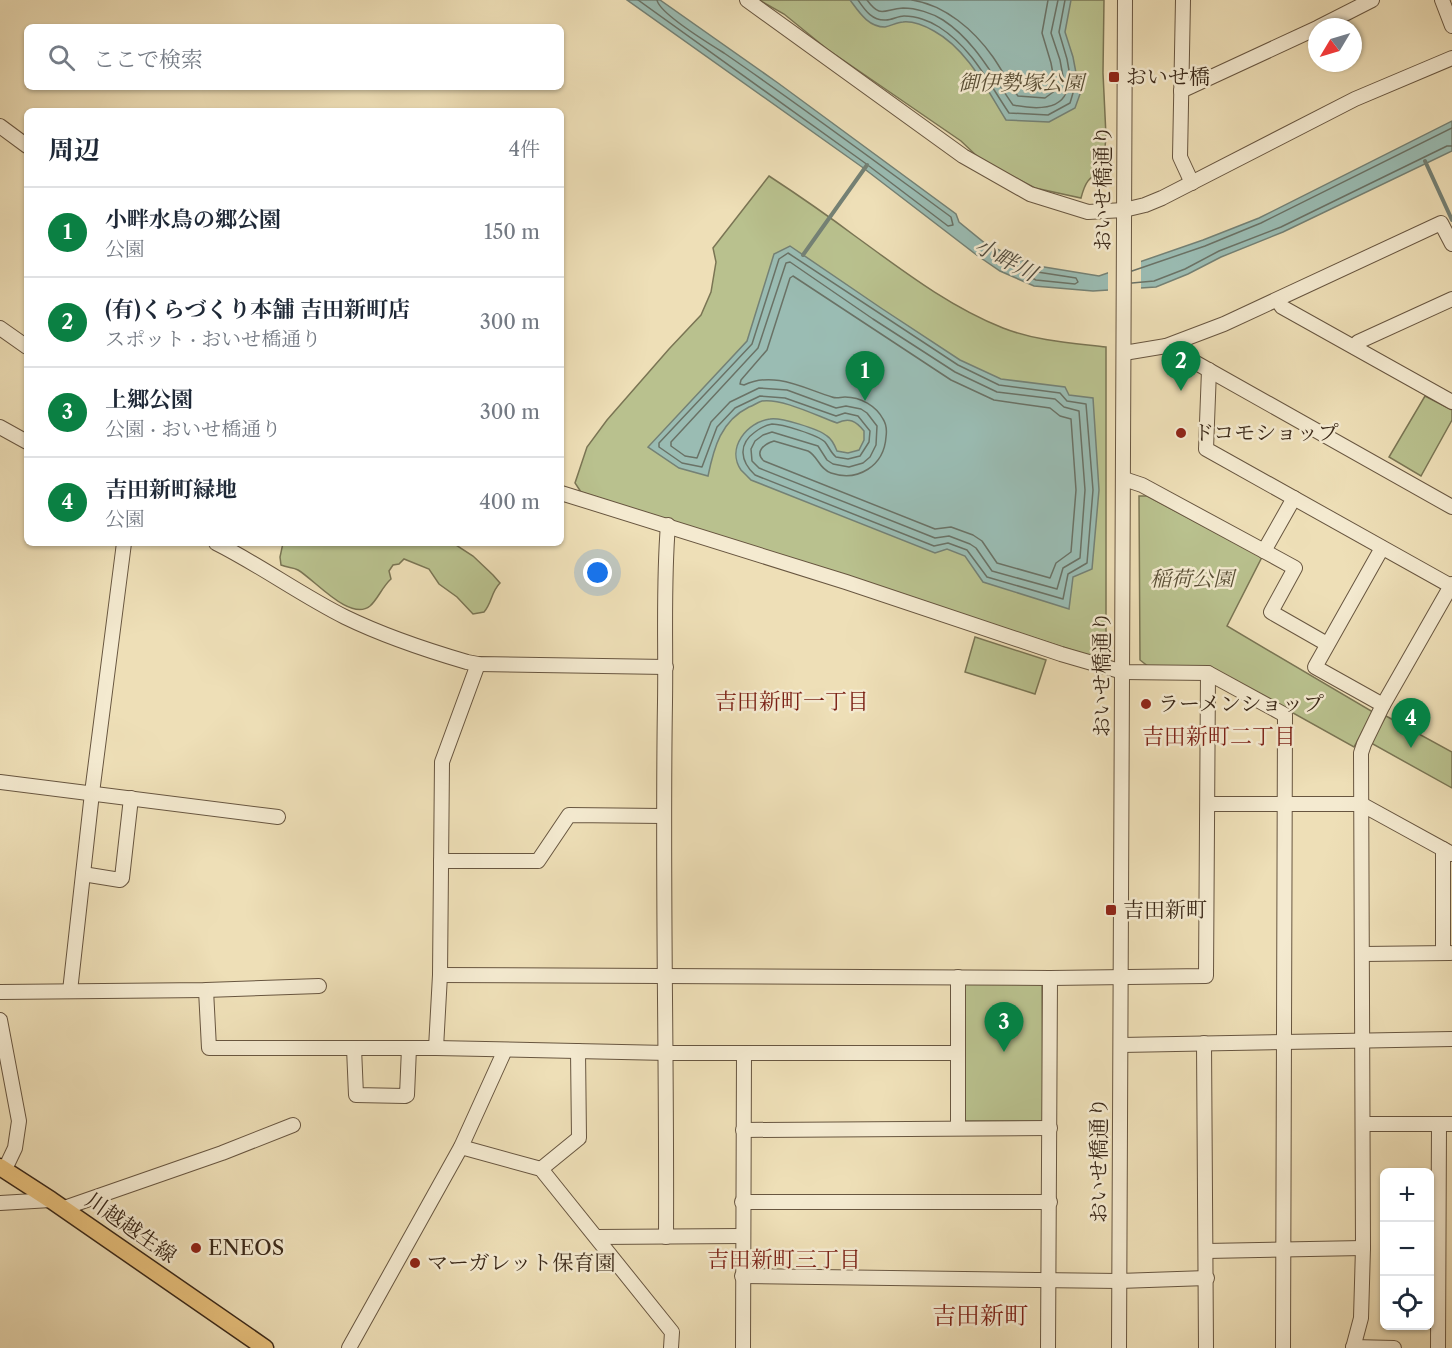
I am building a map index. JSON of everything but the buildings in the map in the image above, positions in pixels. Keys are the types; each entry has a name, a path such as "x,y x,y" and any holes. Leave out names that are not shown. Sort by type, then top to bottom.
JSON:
{"main road":[{"name":"川越越生線","path":"3,1168 265,1348"}],"street":[{"path":"747,0 995,176 1030,194 1088,212 1124,210 1145,205 1355,99 1452,58"},
{"name":"おいせ橋通り","path":"1119,1348 1125,0"},
{"path":"1183,0 1180,157 1192,183"},
{"path":"1337,18 1372,0"},
{"path":"1442,0 1452,26"},
{"path":"1181,91 1308,33"},
{"path":"0,126 24,144"},
{"path":"1124,353 1166,346 1224,324 1441,223 1452,244"},
{"path":"1355,348 1358,342 1452,299"},
{"path":"1277,300 1282,308 1452,402"},
{"path":"0,328 24,345"},
{"path":"1166,346 1452,507"},
{"path":"1209,370 1206,449 1451,585 1383,705 1361,753 1363,1248 1361,1318 1353,1348 1394,1348"},
{"path":"0,426 24,440"},
{"path":"1124,479 1142,485 1295,568 1271,612 1328,644"},
{"path":"564,494 668,525 1061,654 1123,672 1208,673 1285,715 1283,1348"},
{"path":"1264,551 1294,498"},
{"path":"666,1236 667,1053 663,816 666,667 664,572 668,525"},
{"path":"70,991 82,874 124,546"},
{"path":"222,546 344,616 378,632 451,657 478,664 666,667"},
{"path":"1382,548 1316,667 1383,705"},
{"path":"436,1048 440,975 442,762 478,664"},
{"path":"440,975 1050,978 1206,976 1208,673"},
{"path":"0,782 278,817"},
{"path":"82,874 120,880 122,878 131,798"},
{"path":"1208,804 1361,804 1447,852 1448,953 1363,954"},
{"path":"441,861 538,861 569,815 663,816"},
{"path":"958,977 958,1128"},
{"path":"1048,1348 1050,978"},
{"path":"0,992 206,990 319,986"},
{"path":"206,990 209,1048 436,1048 667,1053 958,1053"},
{"path":"0,1020 19,1121 15,1148 3,1168"},
{"path":"1122,1045 1452,1039"},
{"path":"1204,1043 1206,1348"},
{"path":"354,1048 356,1095 405,1096 407,1095 409,1048"},
{"path":"349,1348 461,1147 505,1050"},
{"path":"541,1169 579,1138 578,1051"},
{"path":"743,1348 744,1053"},
{"path":"1364,1124 1446,1124 1438,1348"},
{"path":"0,1203 58,1204 222,1153 293,1125"},
{"path":"742,1130 1050,1128"},
{"path":"461,1147 541,1169 672,1332 671,1348"},
{"path":"742,1202 1050,1202"},
{"path":"597,1237 742,1236"},
{"path":"1206,1251 1363,1248"},
{"path":"742,1276 1119,1281 1207,1278"}],"green space":[{"name":"御伊勢塚公園","path":"759,0 1104,0 1103,73 1106,136 1103,171 1088,181 1081,198 1035,188 980,159 961,141 827,49 784,14"},
{"path":"769,176 926,287 963,309 1003,328 1028,336 1106,347 1106,654 1100,659 581,492 575,483 587,447 607,420 701,315 711,292 716,262 713,248"},
{"path":"1425,396 1452,410 1452,420 1421,476 1389,457"},
{"name":"稲荷公園","path":"1139,496 1147,496 1262,557 1227,626 1373,712 1354,747 1209,666 1149,667 1140,660"},
{"path":"282,546 458,546 473,556 500,583 484,612 473,614 457,597 439,584 429,569 404,559 399,564 393,565 389,571 391,579 370,606 353,609 333,598 298,570 281,565"},
{"path":"975,637 1046,660 1035,694 965,672"},
{"path":"1386,716 1452,752 1452,788 1371,743"},
{"path":"965,983 1042,983 1043,1121 965,1121"}],"water":[{"name":"小畔川","path":"627,0 660,0 778,83 956,214 959,222 986,244 1032,265 1099,276 1259,218 1452,121 1452,151 1283,232 1156,287 1093,291 1034,286 1000,271 978,256 862,167"},
{"path":"850,0 1071,0 1065,32 1073,57 1080,94 1075,108 1049,122 1006,120 975,70 946,39 927,27 911,22 901,22 885,27 869,22"},
{"path":"790,246 960,360 1001,379 1065,387 1069,395 1093,398 1099,490 1092,569 1073,577 1069,609 983,582 965,556 947,549 935,553 751,480 737,462 736,453 741,437 762,421 775,419 808,427 829,437 837,451 848,453 859,450 864,440 864,431 852,421 845,420 837,423 779,402 760,402 739,413 725,427 716,445 708,476 679,468 648,447 747,341 774,254"}],"pier":[{"path":"1141,258 1141,291 1108,293 1108,270"}],"waterway":[{"path":"1425,161 1452,220"},
{"path":"803,255 867,165"}],"place":[{"name":"おいせ橋","path":"1114,77"},
{"name":"(有)くらづくり本舗 吉田新町店","path":"1181,391"},
{"name":"小畔水鳥の郷公園","path":"865,401"},
{"name":"ドコモショップ","path":"1181,433"},
{"name":"ラーメンショップ","path":"1146,704"},
{"name":"吉田新町緑地","path":"1411,748"},
{"name":"吉田新町","path":"1111,910"},
{"name":"上郷公園","path":"1004,1052"},
{"name":"ENEOS","path":"196,1248"},
{"name":"マーガレット保育園","path":"415,1263"}],"district":[{"name":"吉田新町一丁目","path":"792,701"},
{"name":"吉田新町二丁目","path":"1219,736"},
{"name":"吉田新町三丁目","path":"784,1259"},
{"name":"吉田新町","path":"980,1316"}]}
